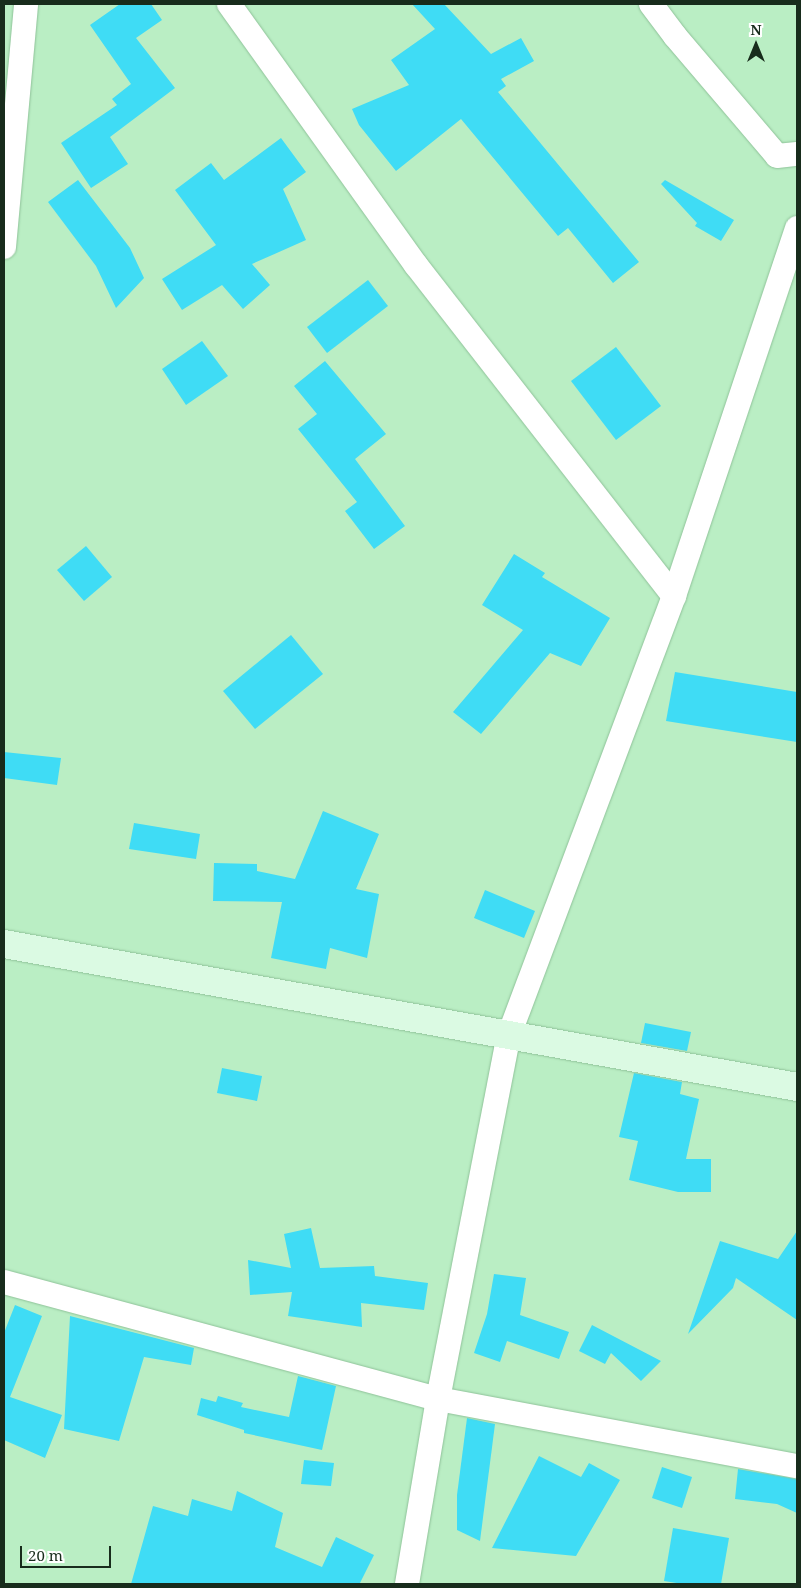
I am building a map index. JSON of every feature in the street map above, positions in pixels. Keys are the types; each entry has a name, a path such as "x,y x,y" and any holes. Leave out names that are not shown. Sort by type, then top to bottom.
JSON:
{"main road":[{"path":"4,944 797,1087"}],"street":[{"path":"4,247 26,4"},
{"path":"229,4 416,265 674,596"},
{"path":"650,4 776,156 797,154"},
{"path":"407,1584 438,1398 509,1035 674,596 797,228"},
{"path":"4,1282 438,1398 797,1466"}],"building":[{"path":"120,4 151,4 162,20 136,38 175,88 110,137 128,164 91,188 61,143 117,105 112,99 131,84 90,25"},
{"path":"412,4 444,4 491,54 521,38 534,61 501,79 506,86 498,92 639,262 613,283 568,228 558,236 461,119 396,171 359,125 352,109 409,85 391,60 435,29"},
{"path":"281,138 306,172 283,189 306,240 252,264 270,285 243,309 222,285 182,310 162,279 216,245 175,190 211,163 224,180"},
{"path":"78,180 130,248 144,278 116,308 96,266 48,202"},
{"path":"665,180 734,220 721,241 695,226 697,223 661,184"},
{"path":"368,280 388,306 327,353 307,327"},
{"path":"202,341 228,376 186,405 162,369"},
{"path":"616,347 661,406 616,440 571,381"},
{"path":"325,361 386,434 355,459 405,526 374,549 345,511 357,502 298,429 317,414 294,386"},
{"path":"86,546 112,577 84,601 57,570"},
{"path":"514,554 545,573 542,577 610,618 581,666 550,653 481,734 453,712 523,630 482,605"},
{"path":"291,635 323,674 255,729 223,691"},
{"path":"675,672 797,692 797,742 666,721"},
{"path":"4,752 61,758 57,785 4,778"},
{"path":"323,811 379,834 356,889 379,894 367,958 330,948 326,969 271,958 282,902 213,901 214,863 257,864 257,871 295,879"},
{"path":"134,823 200,834 196,859 129,849"},
{"path":"485,890 535,911 524,938 474,918"},
{"path":"645,1023 691,1032 687,1051 641,1043"},
{"path":"222,1068 262,1076 257,1101 217,1093"},
{"path":"634,1073 682,1082 680,1094 699,1099 686,1159 711,1159 711,1192 678,1192 629,1180 638,1141 619,1137"},
{"path":"311,1228 320,1268 374,1266 375,1276 428,1283 424,1310 361,1303 362,1327 288,1316 292,1292 250,1295 248,1260 291,1268 284,1234"},
{"path":"797,1231 797,1320 736,1278 733,1288 688,1334 720,1241 778,1259"},
{"path":"494,1274 526,1278 520,1315 569,1332 559,1359 507,1341 500,1362 474,1353 487,1314"},
{"path":"15,1305 42,1316 10,1397 62,1415 45,1458 4,1440 4,1333"},
{"path":"70,1316 194,1348 191,1365 144,1357 119,1441 64,1429"},
{"path":"592,1325 661,1361 641,1381 611,1353 605,1364 579,1351"},
{"path":"298,1376 336,1386 322,1450 244,1433 244,1430 197,1415 201,1398 216,1402 218,1396 243,1403 241,1407 289,1417"},
{"path":"467,1418 495,1424 480,1541 457,1530 457,1495"},
{"path":"539,1456 581,1477 589,1463 620,1480 576,1556 492,1548"},
{"path":"304,1460 334,1463 331,1486 301,1484"},
{"path":"662,1467 692,1477 682,1508 652,1498"},
{"path":"738,1469 797,1479 797,1513 777,1504 735,1499"},
{"path":"237,1491 283,1513 275,1547 322,1567 336,1537 374,1555 360,1583 363,1584 131,1584 153,1506 188,1516 192,1499 232,1511"},
{"path":"673,1528 729,1538 721,1584 683,1584 664,1581"}]}
